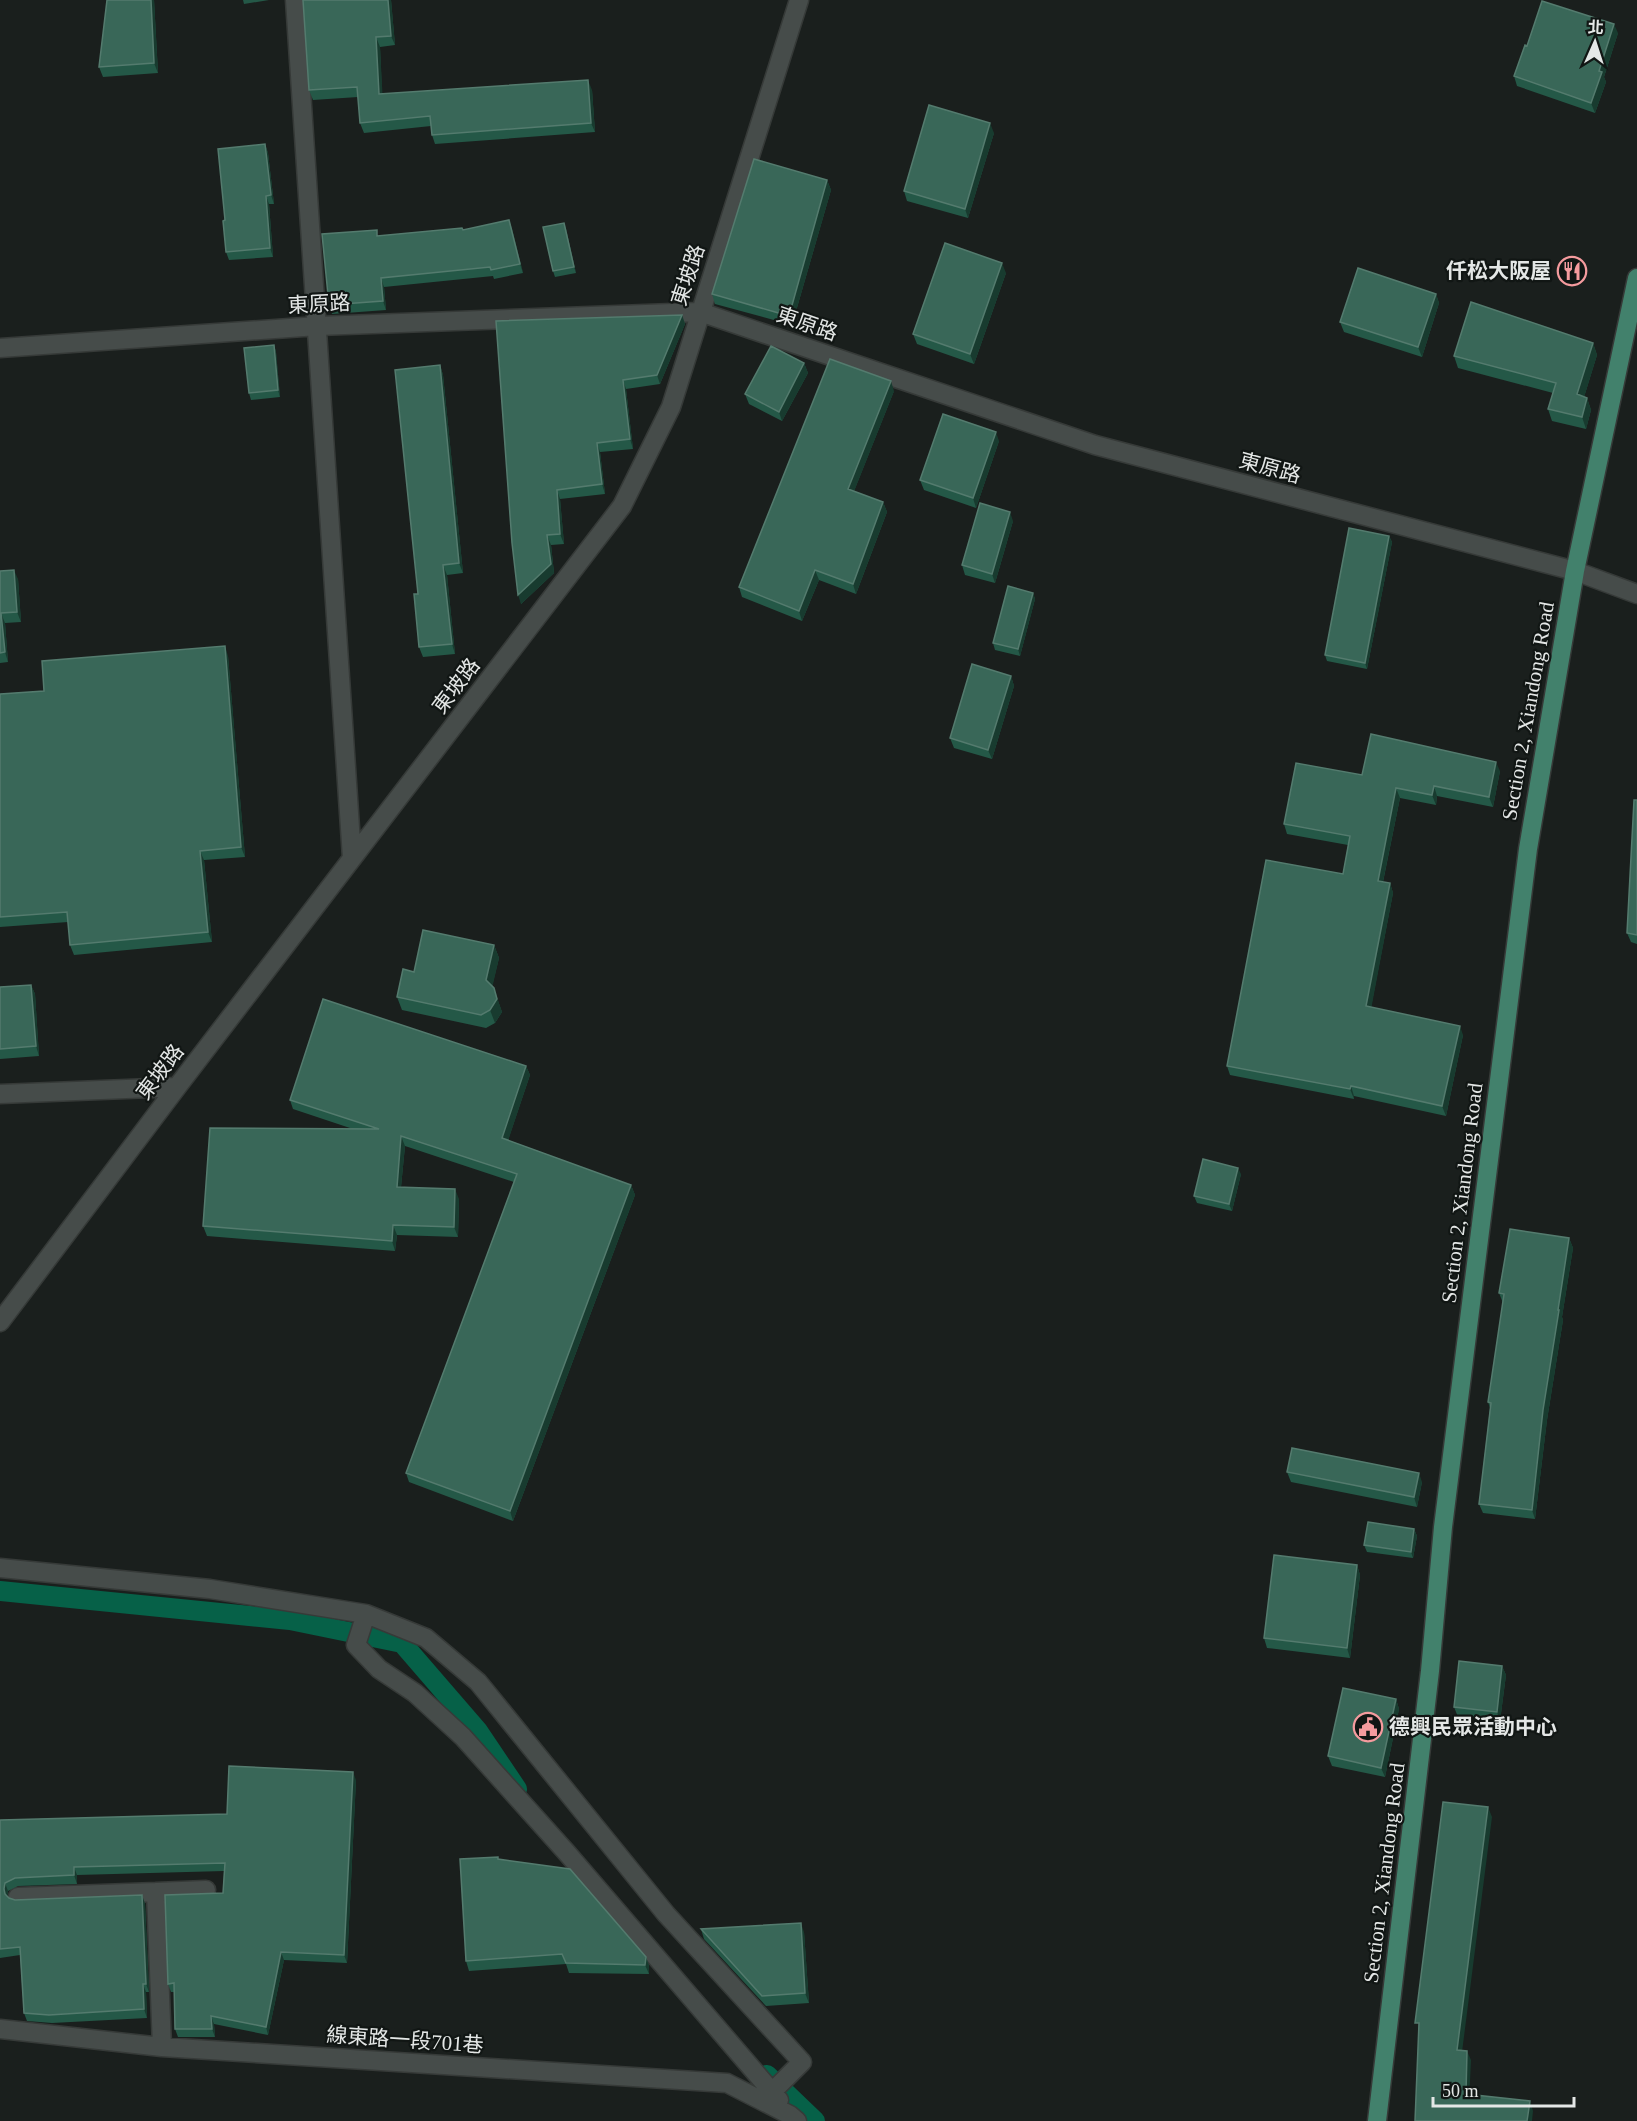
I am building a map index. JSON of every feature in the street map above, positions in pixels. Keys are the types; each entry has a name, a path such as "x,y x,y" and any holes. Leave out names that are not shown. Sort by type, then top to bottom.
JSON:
{"main road":[{"name":"Section 2, Xiandong Road","path":"1377,2121 1430,1671 1445,1515 1528,849 1575,571 1637,278"}],"street":[{"path":"295,0 352,858"},
{"name":"東坡路","path":"0,1322 622,506 671,407 799,0"},
{"name":"東原路","path":"0,348 318,326 700,312 1095,445 1575,571 1637,594"},
{"path":"0,1094 177,1087"},
{"path":"0,1568 210,1589 366,1614 426,1638 478,1682 666,1914 802,2062 773,2091"},
{"path":"366,1614 356,1645 379,1669 415,1693 463,1737 567,1853 794,2118"},
{"path":"18,1896 206,1890"},
{"path":"156,1892 162,2047"},
{"name":"線東路一段701巷","path":"0,2029 162,2047 728,2083 794,2118"}],"building":[{"path":"107,0 151,0 154,63 99,67"},
{"path":"303,0 388,0 391,36 376,37 379,94 588,80 591,123 432,135 430,116 360,123 357,87 309,90"},
{"path":"1542,1 1614,24 1599,71 1602,72 1591,103 1514,76"},
{"path":"929,105 990,123 965,209 904,191"},
{"path":"265,144 271,195 266,196 270,248 226,252 218,149"},
{"path":"754,159 827,180 789,316 712,294"},
{"path":"509,220 520,264 491,270 490,267 381,278 383,301 329,305 322,234 377,230 377,236 462,228 463,230"},
{"path":"564,223 574,267 553,271 543,227"},
{"path":"945,243 1002,263 970,354 913,334"},
{"path":"1358,268 1436,294 1418,347 1340,322"},
{"path":"1471,302 1593,343 1577,394 1587,398 1582,417 1548,409 1556,383 1454,356"},
{"path":"682,315 657,375 623,380 630,439 597,443 602,484 557,490 560,534 547,535 551,564 518,595 512,543 496,321"},
{"path":"274,345 278,390 249,393 244,348"},
{"path":"771,346 804,363 779,412 745,394"},
{"path":"830,359 891,381 848,489 883,502 853,584 815,570 799,611 739,587"},
{"path":"440,365 459,563 443,565 452,644 419,647 414,594 418,594 395,370"},
{"path":"943,414 996,432 973,498 920,480"},
{"path":"980,503 1010,512 992,574 962,565"},
{"path":"1349,528 1389,536 1365,663 1325,655"},
{"path":"14,570 17,612 1,613 5,652 0,653 0,571"},
{"path":"1008,586 1033,593 1018,649 993,643"},
{"path":"225,646 241,847 200,851 208,932 70,945 67,912 0,917 0,694 44,691 42,661"},
{"path":"972,664 1011,676 988,750 950,738"},
{"path":"1371,734 1496,762 1489,797 1434,786 1432,795 1396,788 1378,881 1390,883 1366,1006 1460,1026 1442,1106 1351,1086 1350,1089 1227,1066 1266,860 1343,874 1350,836 1284,824 1296,763 1362,775"},
{"path":"1634,800 1637,800 1637,935 1627,933"},
{"path":"423,930 494,945 486,980 494,988 497,999 490,1010 481,1015 397,997 403,969 414,972"},
{"path":"31,985 36,1046 0,1049 0,987"},
{"path":"323,999 526,1066 502,1138 631,1185 510,1511 406,1473 517,1174 401,1136 397,1187 455,1189 454,1227 393,1225 392,1241 203,1226 210,1128 379,1129 290,1100"},
{"path":"1203,1159 1238,1168 1229,1204 1194,1196"},
{"path":"1510,1229 1569,1238 1543,1410 1532,1510 1479,1504 1491,1403 1488,1402 1504,1294 1499,1293"},
{"path":"1292,1448 1419,1473 1414,1497 1287,1472"},
{"path":"1368,1522 1414,1529 1411,1552 1364,1545"},
{"path":"1274,1555 1357,1565 1347,1648 1264,1638"},
{"path":"1459,1661 1502,1666 1497,1712 1454,1707"},
{"name":"德興民眾活動中心","path":"1343,1688 1396,1699 1381,1768 1328,1756"},
{"path":"229,1766 353,1772 344,1955 281,1952 266,2027 211,2016 212,2029 175,2029 174,1983 168,1984 165,1895 223,1893 225,1863 74,1867 74,1875 15,1878 5,1883 5,1894 15,1900 142,1895 146,1984 143,1984 144,2009 49,2015 24,2013 20,1947 0,1949 0,1820 227,1814"},
{"path":"1443,1802 1488,1807 1457,2050 1467,2051 1466,2094 1530,2101 1527,2121 1415,2121 1419,2023 1415,2023"},
{"path":"498,1857 498,1859 570,1869 646,1957 645,1965 566,1963 562,1954 466,1961 460,1859"},
{"path":"801,1923 805,1993 762,1996 701,1929"}],"waterway":[{"path":"0,1591 290,1620 402,1643 478,1731 517,1789"},
{"path":"767,2075 815,2121"}],"place":[{"name":"仟松大阪屋","path":"1572,271"},
{"name":"德興民眾活動中心","path":"1368,1727"}]}
